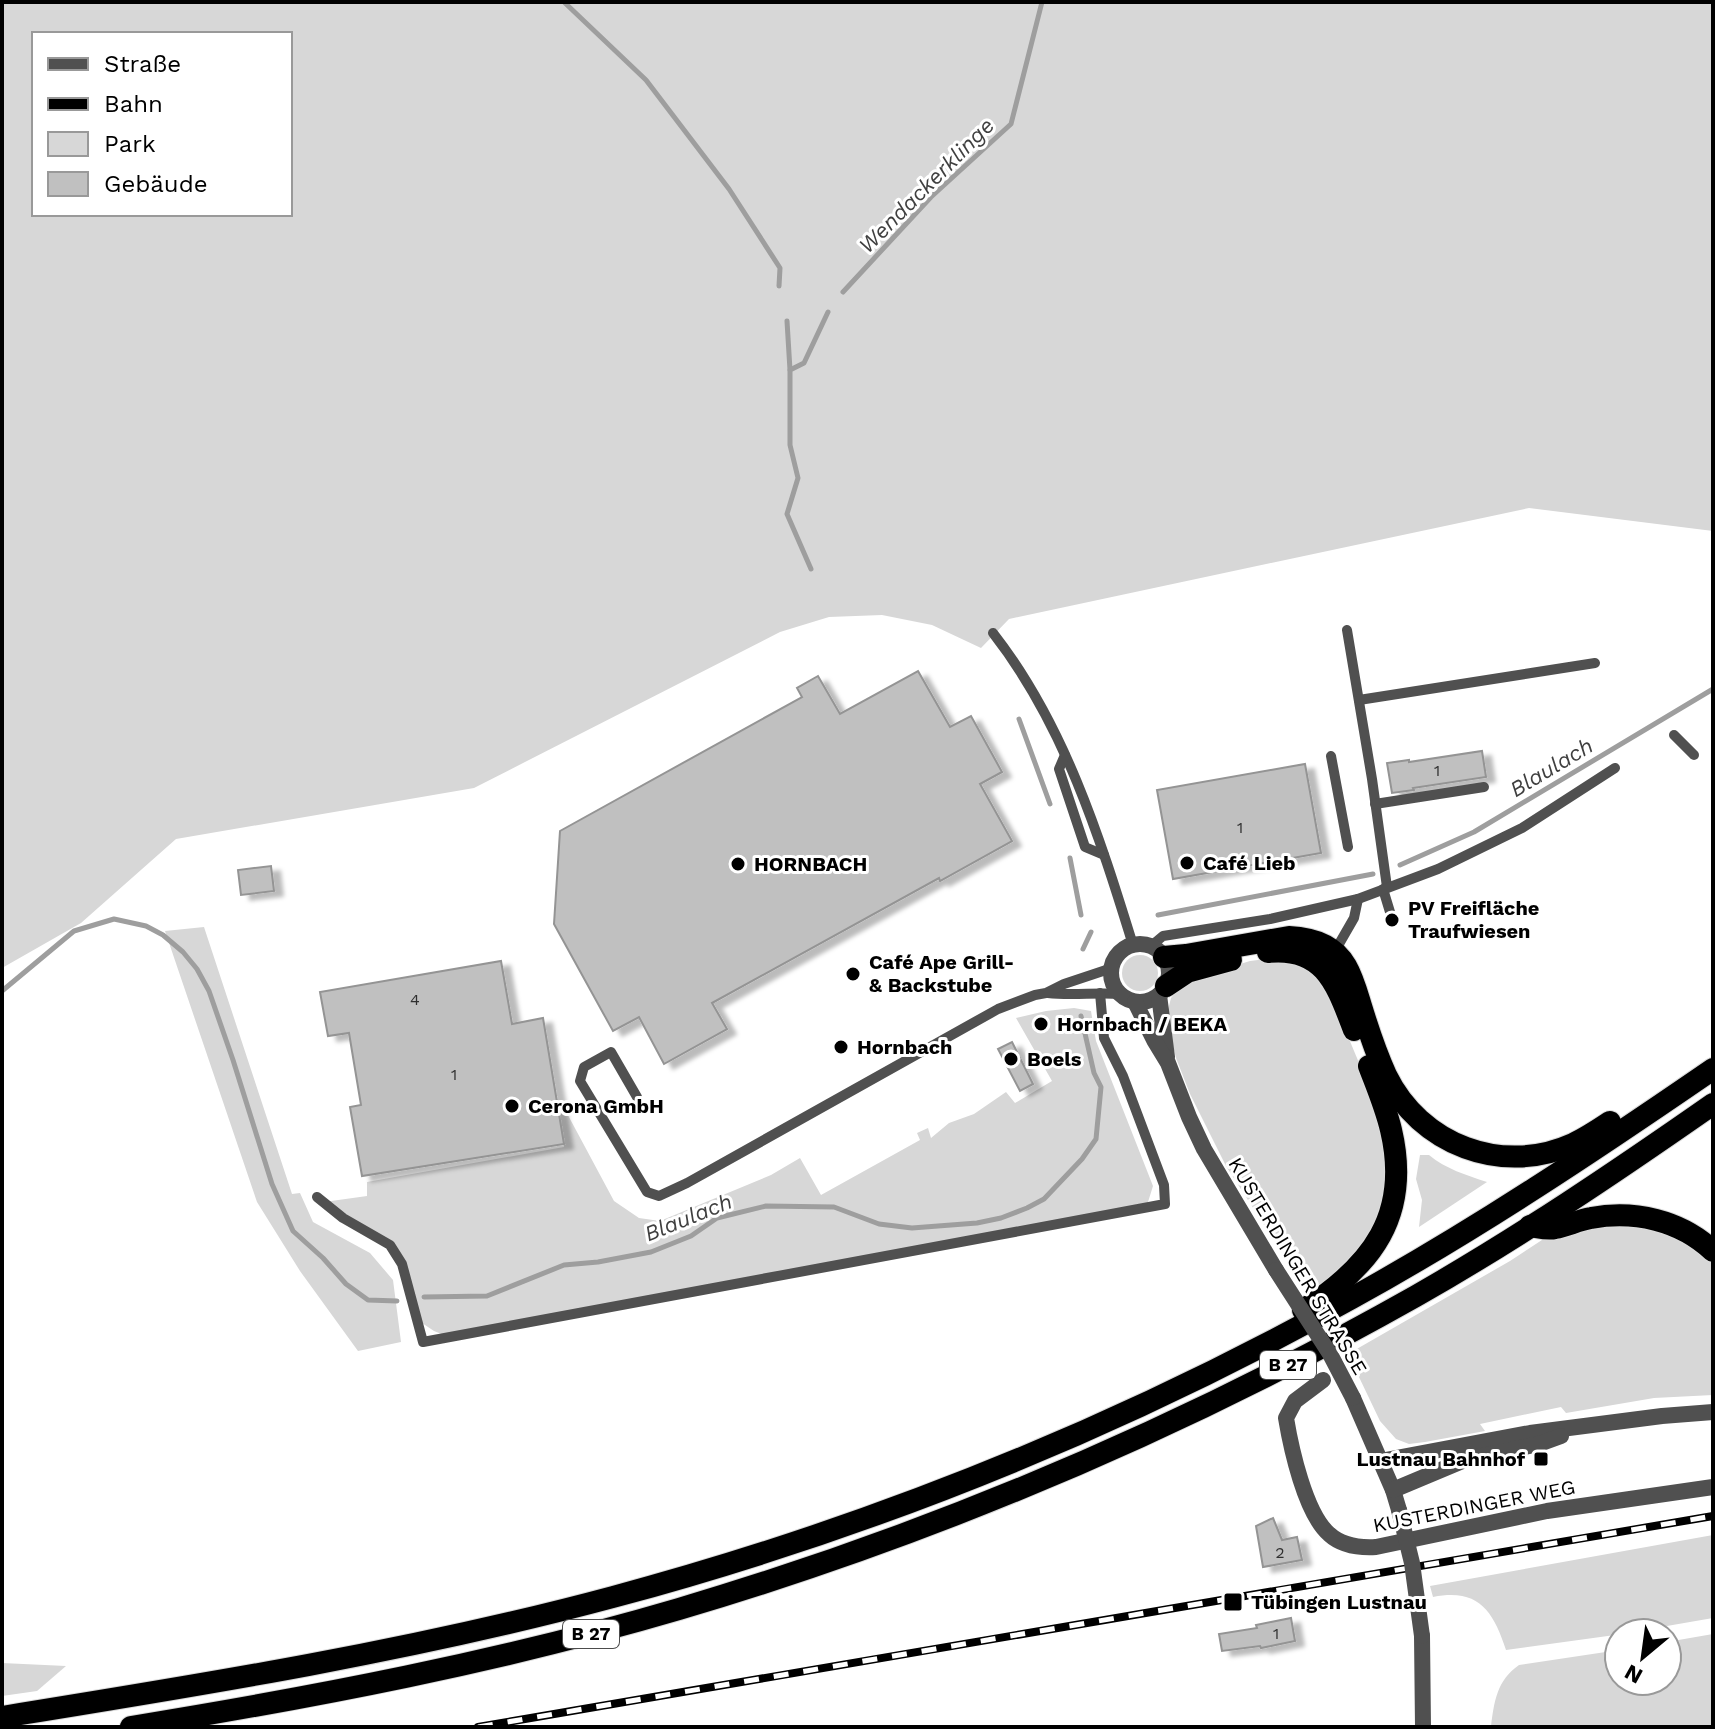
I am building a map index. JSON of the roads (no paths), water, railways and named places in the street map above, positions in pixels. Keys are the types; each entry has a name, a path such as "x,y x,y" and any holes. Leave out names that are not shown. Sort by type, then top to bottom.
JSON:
{"highway":[{"path":"1158,952 1186,955 1289,937 1319,942 1335,951 1346,965 1376,1049 1400,1099 1418,1120 1436,1134 1473,1151 1510,1156 1546,1152 1571,1144 1599,1129 1654,1093 1693,1082"},
{"path":"1163,991 1187,972 1263,952 1293,951 1309,956 1319,963 1334,983 1385,1110 1394,1147 1396,1179 1392,1205 1379,1241 1360,1267 1297,1314 1272,1341"},
{"name":"B 27","path":"2,1717 387,1651 525,1620 686,1576 837,1528 1010,1462 1179,1387 1272,1341 1472,1229 1713,1069"},
{"name":"B 27","path":"131,1727 326,1693 539,1647 721,1597 902,1536 1078,1466 1247,1386 1416,1296 1530,1226 1713,1104"},
{"path":"1530,1226 1553,1229 1607,1215 1642,1217 1677,1227 1713,1251"}],"street":[{"path":"1133,945 1158,952 1168,966 1169,976 1163,991 1152,1000 1128,998 1114,986 1112,968 1120,952 1133,945"},
{"name":"KUSTERDINGER STRASSE","path":"1163,991 1168,1063"},
{"name":"KUSTERDINGER STRASSE","path":"1128,998 1168,1063 1204,1149 1330,1354 1393,1490 1412,1563 1422,1636 1423,1727"},
{"name":"KUSTERDINGER WEG","path":"1323,1380 1295,1401 1286,1418 1298,1474 1322,1526 1329,1534 1351,1546 1376,1547 1547,1511 1713,1487"},
{"path":"1380,1461 1584,1426 1713,1412"},
{"path":"1393,1490 1467,1459 1554,1440 1584,1426"}],"lane":[{"path":"1347,630 1390,912"},
{"path":"993,633 1046,713 1079,784 1133,945"},
{"path":"1359,700 1595,663"},
{"path":"1674,735 1694,755"},
{"path":"1331,756 1348,847"},
{"path":"1158,952 1163,936 1270,919 1358,899 1385,884 1438,869 1522,828 1615,768"},
{"path":"1375,804 1484,787"},
{"path":"1335,951 1354,918 1358,899"},
{"path":"1260,942 1270,919"},
{"path":"1046,993 1112,968"},
{"path":"637,1097 611,1052 584,1067 580,1081 647,1192 659,1196 713,1169 998,1009 1046,993 1100,993 1128,998"},
{"path":"317,1197 343,1218 390,1245 402,1264 423,1342 1165,1204 1164,1185 1123,1076 1104,1038 1100,993"}],"waterway":[{"path":"564,2 646,80 729,189 780,268 779,286"},
{"name":"Wendackerklinge","path":"843,292 931,197 1011,124 1042,2"},
{"name":"Wendackerklinge","path":"811,569 787,514 798,478 790,445 790,370 804,363 828,312"},
{"path":"787,321 790,370"},
{"name":"Blaulach","path":"1400,865 1474,832 1713,689"},
{"name":"Wendackerklinge","path":"1019,719 1050,804"},
{"name":"Wendackerklinge","path":"1070,858 1081,915"},
{"name":"Blaulach","path":"1158,915 1373,874"},
{"name":"Blaulach","path":"2,991 74,931 114,919 146,926 163,935 197,969 209,991 272,1184 293,1231 346,1284 368,1300 397,1301"},
{"name":"Blaulach","path":"1083,949 1091,932"},
{"name":"Blaulach","path":"424,1297 487,1296 564,1265 651,1252 691,1236 717,1218 766,1206 834,1207 879,1224 912,1228 977,1223 1027,1208 1044,1199 1082,1159 1096,1139 1101,1087 1094,1073 1081,1016"}],"railway":[{"path":"478,1727 1713,1516"}],"place":[{"name":"Café Lieb","path":"1187,863"},
{"name":"HORNBACH","path":"738,864"},
{"name":"PV Freifläche Traufwiesen","path":"1392,920"},
{"name":"Café Ape Grill- & Backstube","path":"853,974"},
{"name":"Hornbach / BEKA","path":"1041,1024"},
{"name":"Hornbach","path":"841,1047"},
{"name":"Boels","path":"1011,1059"},
{"name":"Cerona GmbH","path":"512,1106"},
{"name":"Lustnau Bahnhof","path":"1541,1459"},
{"name":"Tübingen Lustnau","path":"1233,1602"}]}
